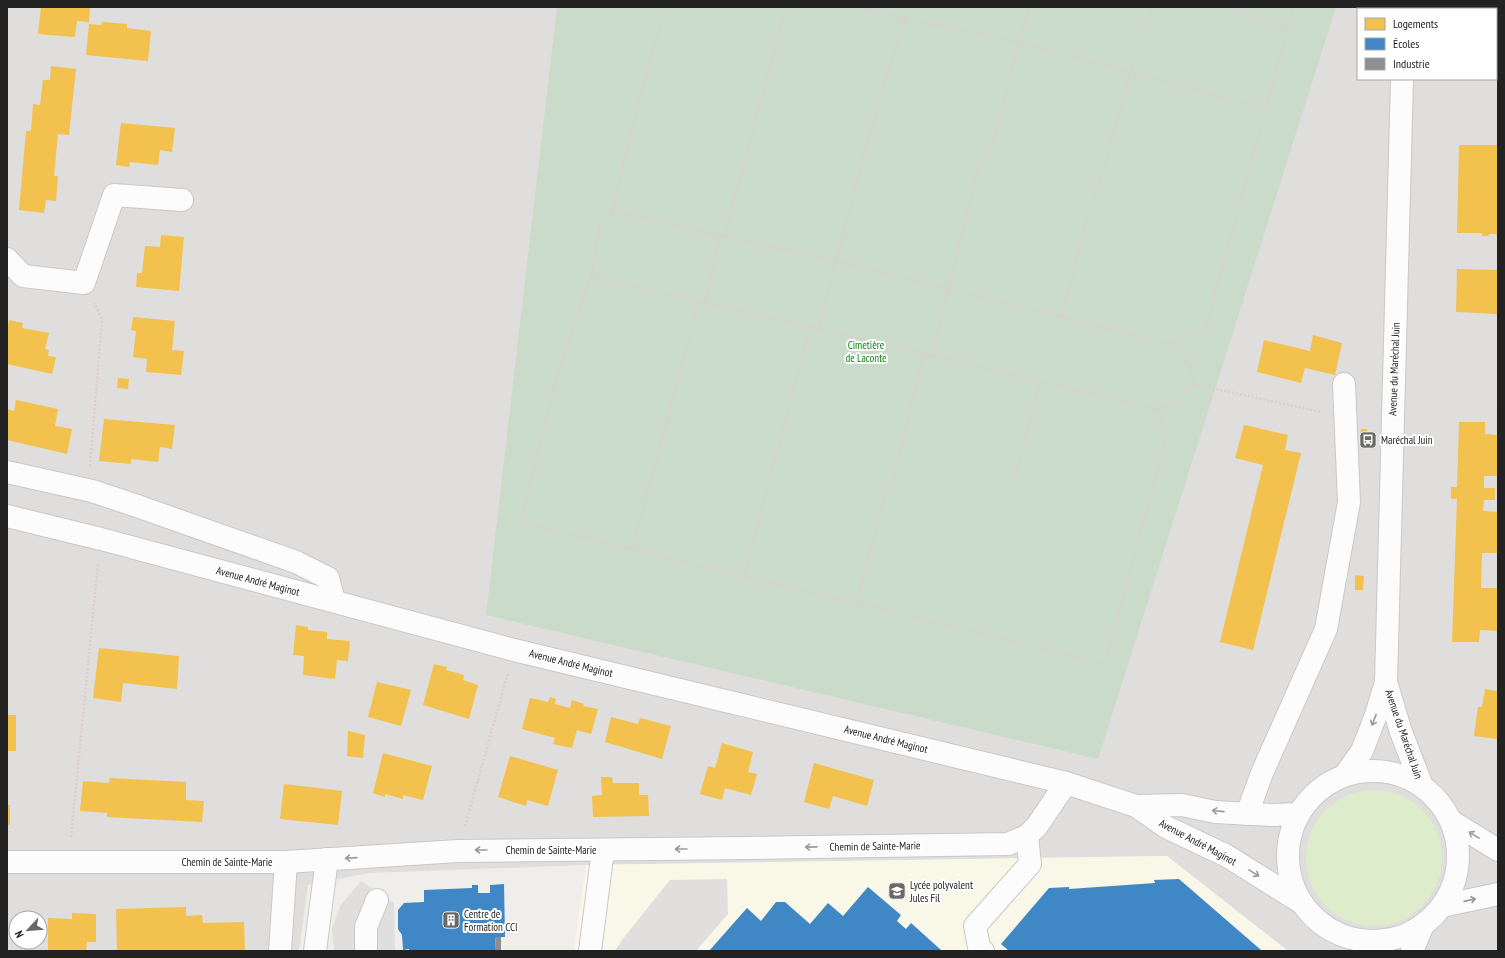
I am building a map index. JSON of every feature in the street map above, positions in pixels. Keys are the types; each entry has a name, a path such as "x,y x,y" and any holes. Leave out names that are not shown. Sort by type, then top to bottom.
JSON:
{"street":[{"name":"Avenue du Maréchal Juin","path":"1346,775 1362,751 1376,715 1386,682 1402,80"},
{"path":"7,259 23,276 84,283 114,195 182,200"},
{"path":"1247,814 1262,773 1326,629 1349,502 1344,384"},
{"path":"7,472 92,491 296,562 328,578 334,601"},
{"name":"Avenue André Maginot","path":"7,516 100,539 514,650 1066,783 1136,806 1166,827 1227,856 1302,902"},
{"name":"Avenue du Maréchal Juin","path":"1386,682 1401,732 1422,786"},
{"path":"1385,771 1422,786 1438,801 1451,821 1458,850 1455,880 1442,906 1423,925 1396,938 1365,941 1336,933 1317,920 1302,902 1289,874 1288,843 1298,814 1318,790 1346,775 1385,771"},
{"name":"Chemin de Sainte-Marie","path":"7,862 286,862 458,851 1008,844 1027,836 1037,826 1066,783"},
{"name":"Avenue André Maginot","path":"1136,806 1182,805 1215,812 1274,815 1298,814"},
{"path":"1451,821 1498,850"},
{"path":"984,951 979,947 975,926 1030,864 1027,836"},
{"path":"590,951 603,850"},
{"path":"315,951 327,859"},
{"path":"280,951 286,862"},
{"path":"1442,906 1498,894"},
{"path":"366,951 366,927 377,900"},
{"path":"1412,951 1423,925"},
{"path":"1336,933 1348,951"}],"path":[{"path":"665,7 637,109 612,211 600,226 590,277 578,308 554,385 521,522 1105,664 1166,438 1158,410"},
{"path":"725,235 786,7"},
{"path":"862,7 904,19 1019,42 1266,109"},
{"path":"818,330 864,154 904,19 914,7"},
{"path":"932,356 977,173 993,140 1029,7"},
{"path":"1062,317 1089,210 1109,151 1130,72 1151,7"},
{"path":"1226,7 1288,28"},
{"path":"1171,344 1206,327 1294,7"},
{"path":"612,211 836,261 1171,344 1190,365 1193,384"},
{"path":"705,304 720,234"},
{"path":"590,277 924,353 1158,410 1179,400 1193,384"},
{"path":"84,283 102,319 89,478 92,491"},
{"path":"632,550 699,302"},
{"path":"744,577 810,328"},
{"path":"857,603 886,491 893,480 924,353"},
{"path":"1014,483 1040,382"},
{"path":"1193,384 1346,418"},
{"path":"68,862 100,539"},
{"path":"458,851 514,650"}],"shaded area":[{"path":"7,7 1498,7 1498,951 1288,951 1167,856 586,865 369,873 308,885 299,951 7,951"},
{"path":"1460,316 1498,317 1498,406 1460,404"},
{"path":"1309,596 1351,617 1348,658 1292,768 1277,805 1209,788"},
{"path":"1154,624 1259,659 1196,788 1113,752"},
{"name":"Lycée polyvalent Jules Fil","path":"1167,856 1288,951 574,951 586,865"},
{"path":"727,879 728,914 696,951 615,951 622,940 670,880"},
{"path":"361,881 394,903 395,951 334,951 332,929 340,906"}],"green space":[{"name":"Cimetière de Laconte","path":"557,7 1336,7 1098,759 486,615"},
{"path":"1367,790 1381,790 1400,795 1412,801 1427,815 1437,832 1441,845 1441,871 1437,884 1431,896 1417,911 1412,915 1394,923 1381,926 1367,926 1348,921 1336,915 1321,901 1317,896 1309,878 1306,865 1306,851 1311,832 1317,820 1331,805 1336,801 1354,793"}],"building: Logements":[{"path":"41,7 90,7 89,22 77,21 75,37 38,34"},
{"path":"102,22 127,24 127,28 151,31 148,61 86,55 89,24 101,25"},
{"path":"51,66 76,69 69,135 58,134 54,176 58,176 56,201 46,200 44,213 19,210 26,131 31,131 33,104 40,105 43,80 50,80"},
{"path":"121,123 175,128 172,152 160,150 158,165 130,162 129,167 116,165"},
{"path":"1459,145 1498,145 1498,234 1482,236 1482,233 1457,233"},
{"path":"161,235 184,237 179,291 136,287 137,273 142,273 145,246 160,247"},
{"path":"1457,269 1498,270 1498,314 1456,312"},
{"path":"133,317 175,321 172,350 184,351 181,375 146,372 147,359 133,357 136,331 131,330"},
{"path":"9,320 23,323 22,328 49,333 45,349 49,350 48,356 56,357 52,374 7,364 7,330"},
{"path":"1313,335 1342,343 1335,375 1305,368 1301,383 1257,372 1264,340 1310,351"},
{"path":"118,378 129,379 128,389 117,388"},
{"path":"16,400 58,409 55,426 72,429 67,454 7,440 7,409 14,411"},
{"path":"104,419 175,425 172,449 160,447 158,462 131,459 131,464 99,461"},
{"path":"1459,422 1485,422 1485,434 1498,435 1498,476 1484,476 1484,488 1495,488 1495,500 1484,500 1483,511 1498,512 1498,553 1482,553 1481,588 1498,588 1498,631 1480,630 1479,642 1452,642 1457,499 1451,499 1451,487 1457,487"},
{"path":"1244,425 1288,435 1285,450 1301,453 1253,650 1220,642 1263,465 1235,458"},
{"path":"1361,429 1367,429 1366,440 1360,440"},
{"path":"1355,575 1364,576 1363,590 1355,590"},
{"path":"296,625 308,627 308,630 327,632 327,639 350,641 348,661 337,660 335,679 303,675 304,656 293,655"},
{"path":"99,648 179,656 177,689 123,683 121,702 93,698"},
{"path":"434,664 447,667 446,670 464,675 463,680 478,685 469,719 423,705"},
{"path":"377,682 411,690 401,726 368,717"},
{"path":"1485,689 1498,691 1498,739 1474,736 1478,707 1482,707"},
{"path":"550,697 556,699 555,704 570,708 572,700 584,704 583,706 598,709 591,734 577,730 572,748 553,744 555,738 522,729 530,698 548,702"},
{"path":"7,715 16,715 16,751 7,751"},
{"path":"611,717 638,724 640,718 671,726 662,759 605,742"},
{"path":"348,731 365,735 363,758 347,756"},
{"path":"722,743 753,752 748,772 757,774 751,795 725,788 722,800 700,794 708,766 715,768"},
{"path":"383,753 432,766 423,800 403,795 403,799 385,794 385,797 373,793"},
{"path":"510,756 558,770 548,806 527,800 526,806 498,797"},
{"path":"814,763 874,780 867,806 833,796 829,809 804,802"},
{"path":"601,777 612,777 613,783 639,783 639,795 648,795 649,816 593,817 592,796 602,795"},
{"path":"110,778 186,782 186,800 204,801 202,822 107,817 107,813 80,811 83,781 109,783"},
{"path":"284,784 342,791 338,825 280,819"},
{"path":"7,805 10,805 10,825 7,825"},
{"path":"186,907 186,916 202,915 203,923 244,922 245,951 117,951 116,909"},
{"path":"72,913 96,914 96,942 87,942 86,951 48,951 48,918 72,919"}],"building: Écoles":[{"path":"1179,879 1261,950 1009,951 1001,944 1049,888 1069,887 1069,889 1155,883 1154,880"},
{"name":"Centre de Formation CCI","path":"504,884 505,937 495,937 496,951 403,950 402,935 398,929 398,910 404,903 424,902 424,890 472,888 472,885 478,885 478,893 490,893 490,885"},
{"path":"868,887 901,915 897,921 906,929 911,923 941,950 709,951 747,908 761,921 776,902 785,902 810,924 828,903 843,916"}],"building: Industrie":[{"path":"495,937 501,937 501,951 496,951"}],"place":[{"name":"Maréchal Juin","path":"1368,440"},
{"name":"Lycée polyvalent Jules Fil","path":"897,891"},
{"name":"Centre de Formation CCI","path":"451,920"}]}
